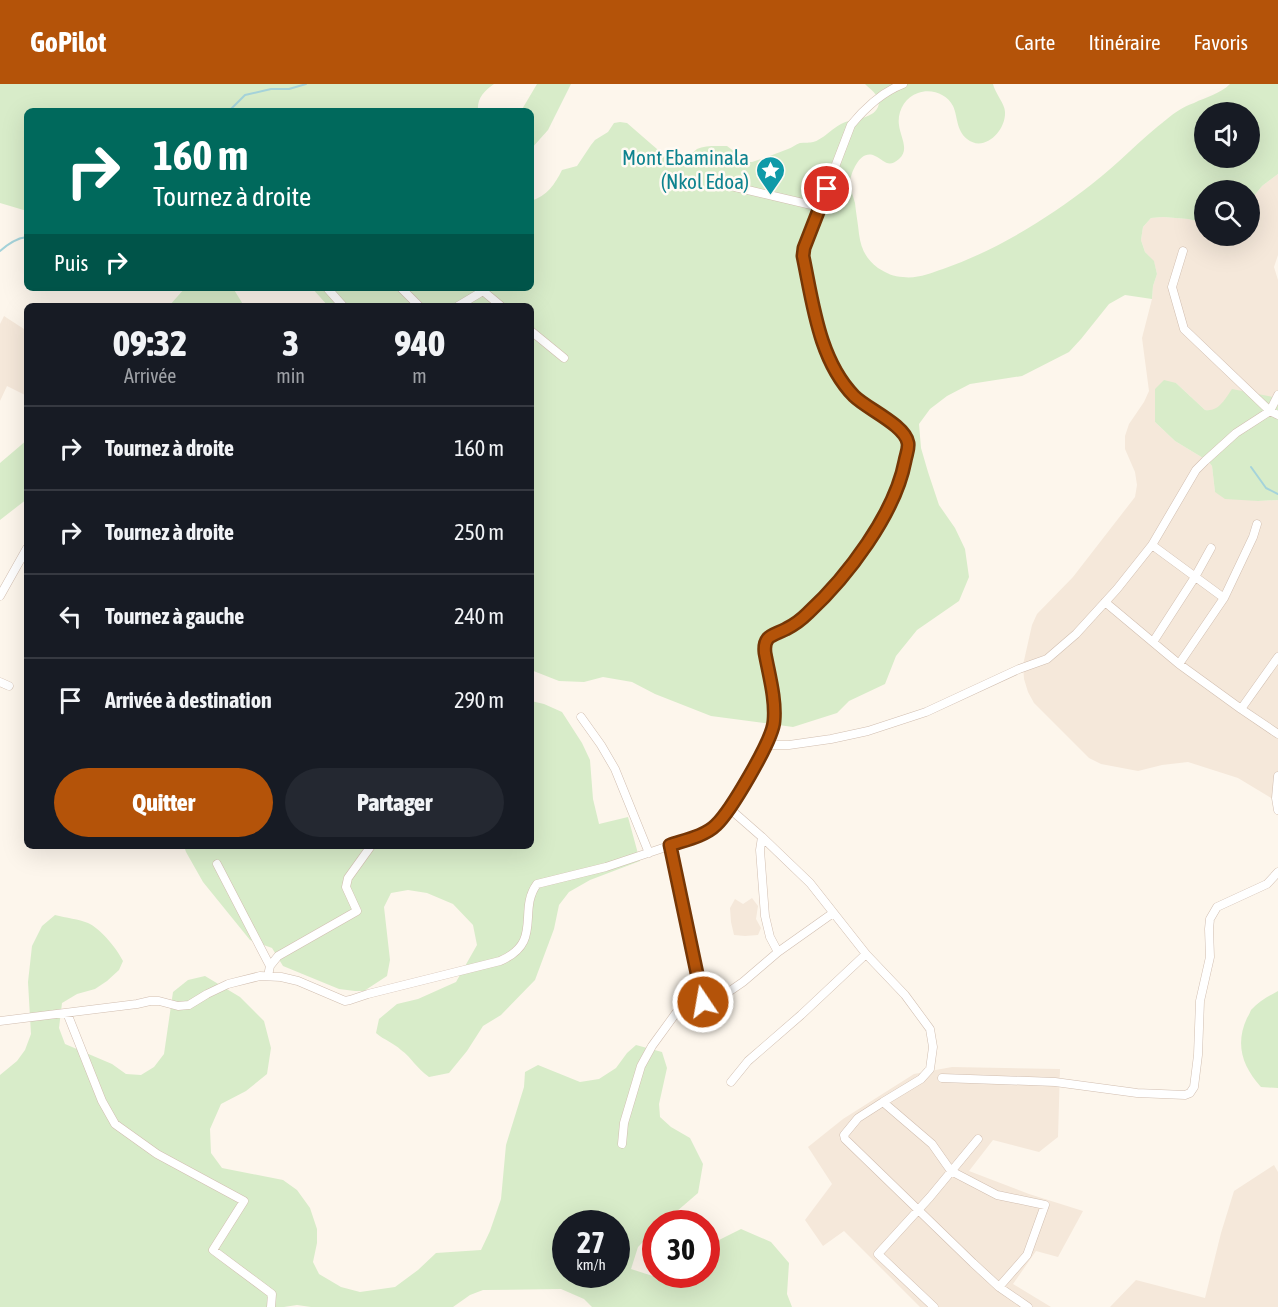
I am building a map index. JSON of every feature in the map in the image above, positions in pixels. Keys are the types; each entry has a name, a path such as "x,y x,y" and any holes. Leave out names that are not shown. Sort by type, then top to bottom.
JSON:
{"street":[{"path":"0,1021 150,1001 184,1006 228,984 260,976 298,981 345,1001 500,961 518,949 525,939 529,899 531,891 537,884 606,867 649,853 710,830 717,825 730,809 767,745 774,722 764,645 768,638 801,620 821,601 868,544 888,507 903,472 908,445 906,436 853,395 836,374 827,356 803,256 804,248 851,125 877,100 903,84"},
{"path":"731,186 820,207"},
{"path":"1183,251 1172,287 1184,329 1274,413"},
{"path":"330,291 340,303"},
{"path":"404,291 416,303"},
{"path":"463,303 483,291 497,303"},
{"path":"534,333 564,358"},
{"path":"767,745 789,745 868,731 926,712 1019,669 1047,659 1076,634 1117,590 1152,545 1196,470 1236,434 1274,413 1278,395"},
{"path":"1179,664 1224,598 1257,524"},
{"path":"1152,545 1224,598"},
{"path":"1153,642 1211,548"},
{"path":"0,596 24,553"},
{"path":"1105,602 1179,664 1278,734"},
{"path":"1241,710 1278,657"},
{"path":"0,682 9,686"},
{"path":"581,717 615,769 649,853"},
{"path":"1278,776 1276,798 1278,810"},
{"path":"730,809 810,883 866,954 905,995 930,1029 933,1047 930,1069 921,1079 858,1118 844,1135 845,1139 999,1287 1028,1307"},
{"path":"762,837 760,850 765,915 770,937 778,952"},
{"path":"670,845 703,1002"},
{"path":"268,976 270,966 278,956 357,911 346,887 348,878 369,849"},
{"path":"217,864 270,966"},
{"path":"942,1078 1055,1082 1137,1093 1185,1095 1190,1093 1194,1087 1198,1055 1200,1001 1210,957 1210,919 1217,907 1267,884 1278,872"},
{"path":"621,1144 624,1123 641,1066 652,1046 676,1013 727,993 778,952 833,913"},
{"path":"731,1082 748,1061 866,954"},
{"path":"67,1013 102,1101 115,1124 157,1154 244,1201 213,1251 272,1294 271,1307"},
{"path":"883,1102 932,1144 951,1171 997,1195 1045,1205 1027,1255 999,1287"},
{"path":"934,1307 878,1254 978,1139"}],"shaded area":[{"path":"1278,174 1278,255 1274,267 1278,280 1278,398 1212,411 1205,410 1176,383 1155,389 1155,422 1175,441 1208,461 1212,466 1215,492 1258,501 1278,500 1278,802 1238,778 1188,762 1138,771 1101,764 1089,758 1034,703 1024,679 1023,665 1032,625 1037,614 1073,577 1135,497 1137,485 1135,472 1125,449 1125,436 1129,424 1149,391 1142,338 1157,274 1154,262 1145,252 1141,240 1143,227 1151,218 1188,219 1194,220 1194,246 1260,246 1260,188"},
{"path":"4,316 24,329 24,394 7,386 0,401 0,324"},
{"path":"752,898 758,906 756,919 761,928 758,935 734,935 730,908 735,899 743,904"},
{"path":"952,1067 1060,1069 1058,1137 1039,1152 993,1140 969,1171 1029,1194 1083,1211 1058,1257 1036,1251 1013,1284 1051,1307 920,1307 844,1231 823,1246 805,1220 832,1184 808,1147 843,1119 914,1074"},
{"path":"1274,1165 1278,1172 1278,1307 1110,1307 1136,1280 1205,1298 1234,1191"}],"green space":[{"path":"0,84 494,84 482,95 478,108 24,108 24,210 0,203"},
{"path":"537,84 571,84 548,130 534,146 534,108 523,108"},
{"path":"865,84 993,84 1005,109 1002,126 998,133 987,142 974,143 961,132 953,106 947,98 928,91 918,93 906,101 899,115 904,151 899,159 889,164 875,156 865,155 858,162 850,181 861,244 874,265 896,276 929,274 983,253 1021,232 1092,184 1173,114 1194,103 1194,168 1260,168 1260,102 1196,102 1217,93 1230,84 1278,84 1278,174 1260,188 1260,180 1194,180 1194,220 1151,218 1143,227 1141,240 1145,252 1154,261 1157,274 1152,299 1125,295 1109,304 1069,352 1022,376 970,384 947,396 930,409 919,424 921,448 939,505 955,528 965,549 969,577 959,601 917,630 896,656 885,684 849,701 837,713 793,727 711,716 655,694 632,682 603,677 584,682 559,681 534,671 534,303 325,303 315,291 534,291 534,200 550,189 562,170 577,166 595,140 608,132 614,123 627,123 668,157 683,158 700,148 727,146 748,162 752,162 800,143 816,141 841,124 867,117 878,107 878,100"},
{"path":"182,291 235,291 242,303 172,303"},
{"path":"1164,380 1176,383 1205,410 1218,407 1232,389 1278,398 1278,500 1225,499 1215,492 1212,466 1208,461 1175,441 1155,422 1155,389"},
{"path":"24,443 24,501 0,520 0,463"},
{"path":"534,702 562,712 590,760 593,799 599,824 628,817 640,861 590,880 569,892 559,905 554,929 535,980 501,1015 483,1026 449,1073 429,1077 408,1056 376,1033 379,1019 397,1004 418,999 456,982 477,945 473,925 453,904 427,893 408,890 391,893 384,907 390,960 387,976 364,991 339,989 283,966 272,948 250,940 203,882 185,849 534,849"},
{"path":"55,915 93,926 113,945 123,961 119,970 95,989 77,994 62,1003 59,1028 65,1044 112,1064 126,1074 141,1075 154,1067 164,1054 173,992 188,980 205,976 240,997 264,1021 271,1048 267,1074 246,1091 221,1104 210,1129 211,1153 222,1168 283,1180 297,1190 310,1208 317,1229 313,1262 319,1274 341,1287 360,1292 395,1287 436,1253 481,1250 501,1199 506,1145 524,1087 525,1072 538,1065 580,1082 599,1079 616,1068 636,1045 662,1052 667,1068 659,1104 660,1117 671,1127 690,1138 703,1164 698,1193 678,1210 642,1210 642,1243 638,1247 631,1269 642,1273 642,1288 720,1288 720,1240 741,1229 771,1242 789,1263 787,1294 792,1307 592,1307 584,1299 561,1289 483,1290 470,1295 453,1307 311,1307 297,1305 284,1307 0,1307 0,1075 17,1061 25,1050 31,1034 28,982 32,946 42,926"},
{"path":"1278,991 1278,1088 1261,1087 1245,1063 1241,1037 1251,1010"}],"waterway":[{"path":"232,108 245,95 271,89 289,89 306,84"},
{"path":"0,251 12,242 24,238"},
{"path":"1251,467 1266,488 1278,494"}],"place":[{"name":"Mont Ebaminala (Nkol Edoa)","path":"770,196"}],"route":[{"path":"703,1002 670,845 710,830 730,809 767,745 774,722 764,645 768,638 801,620 821,601 868,544 888,507 903,472 908,445 906,436 853,395 836,374 827,356 803,256 827,189"}]}
